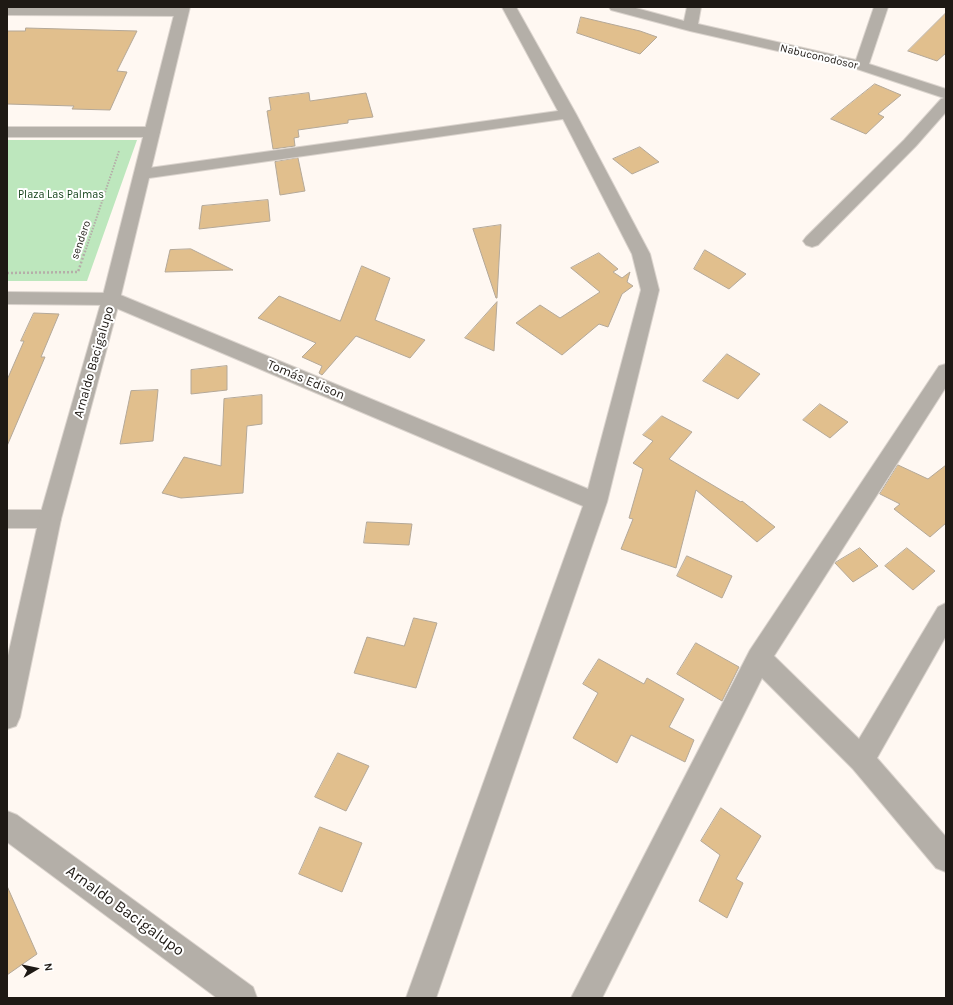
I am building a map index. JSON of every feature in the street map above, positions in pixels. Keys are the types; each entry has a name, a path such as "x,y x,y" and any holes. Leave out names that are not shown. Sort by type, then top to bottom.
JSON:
{"street":[{"path":"422,998 596,502 650,290 642,254 568,114 509,7"},
{"name":"Nabuconodosor","path":"616,7 690,27 861,66 946,94"},
{"path":"690,27 694,7"},
{"path":"861,66 881,7"},
{"path":"7,11 182,10"},
{"name":"Arnaldo Bacigalupo","path":"7,718 50,519 111,299 182,10"},
{"path":"812,241 910,143 946,102"},
{"path":"142,174 568,114"},
{"path":"7,132 152,132"},
{"name":"Tomás Edison","path":"7,298 111,299 596,502"},
{"path":"586,998 759,658 946,371"},
{"path":"7,519 50,519"},
{"path":"862,760 946,614"},
{"path":"759,658 862,760 946,858"},
{"name":"Arnaldo Bacigalupo","path":"7,825 242,998"}],"path":[{"name":"sendero","path":"7,273 78,272 121,145"}],"green space":[{"name":"Plaza Las Palmas","path":"7,140 137,140 87,281 7,281"}],"building":[{"path":"946,13 946,53 937,61 908,51"},
{"path":"581,17 640,31 657,37 640,54 577,33"},
{"path":"26,28 137,31 117,71 127,72 110,110 72,109 74,106 7,104 7,31 25,31"},
{"path":"875,84 901,95 878,114 884,117 866,134 831,119"},
{"path":"309,93 310,101 366,93 373,117 348,120 348,123 298,130 299,137 294,138 295,146 273,149 267,111 271,110 269,98"},
{"path":"640,147 659,162 632,174 613,159"},
{"path":"298,158 305,191 280,195 275,162"},
{"path":"268,200 270,221 199,229 202,206"},
{"path":"501,225 497,298 496,298 473,229"},
{"path":"191,249 233,270 165,272 170,250"},
{"path":"705,250 746,274 729,289 694,269"},
{"path":"599,253 618,269 613,272 622,278 630,272 627,282 633,286 622,294 608,327 599,324 562,355 516,323 540,305 560,318 600,292 571,268"},
{"path":"362,266 390,278 375,320 425,340 410,358 356,336 322,375 319,373 322,366 302,357 316,343 258,318 279,296 340,321"},
{"path":"497,302 494,351 465,338"},
{"path":"34,313 59,314 41,357 45,357 7,446 7,380 24,341 21,341"},
{"path":"727,354 760,374 738,399 703,381"},
{"path":"227,366 227,390 191,394 191,370"},
{"path":"158,390 153,441 120,444 131,391"},
{"path":"262,395 262,424 247,426 243,493 181,498 162,493 184,457 221,466 224,399"},
{"path":"820,404 848,422 830,438 803,420"},
{"path":"662,416 692,432 669,459 741,502 742,501 775,527 757,542 696,490 676,568 621,549 633,519 629,518 643,469 633,463 653,441 643,435"},
{"path":"898,465 928,479 946,465 946,523 930,537 894,509 900,504 880,494"},
{"path":"367,522 412,524 409,545 364,543"},
{"path":"860,548 878,566 853,582 835,563"},
{"path":"907,548 935,571 913,590 885,566"},
{"path":"687,556 732,576 722,598 677,576"},
{"path":"414,618 437,623 416,688 354,673 367,637 404,646"},
{"path":"696,643 739,667 722,701 677,674"},
{"path":"599,659 644,684 647,678 684,699 669,727 694,740 685,762 631,735 617,763 573,738 598,693 583,684"},
{"path":"338,753 369,766 346,811 315,797"},
{"path":"721,808 761,836 736,879 743,883 727,918 699,901 720,855 701,841"},
{"path":"320,827 362,843 342,892 299,874"},
{"path":"7,886 37,954 7,975"}]}
